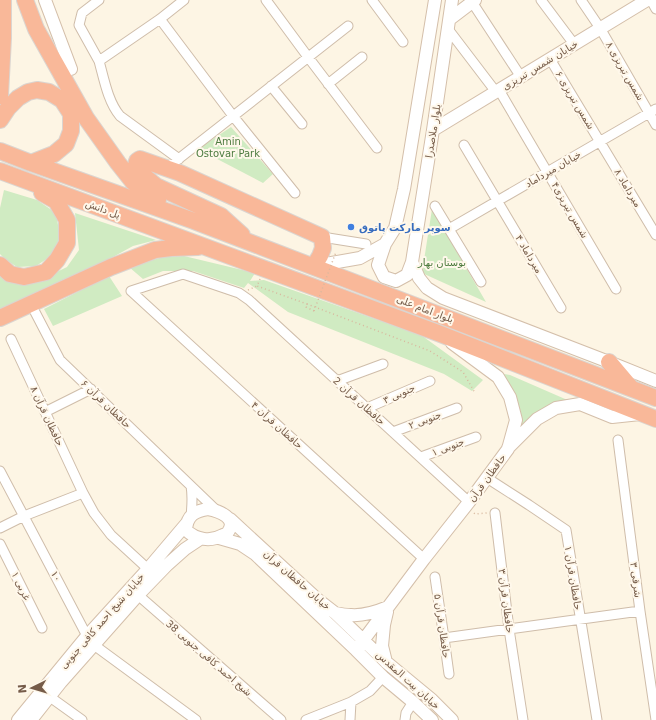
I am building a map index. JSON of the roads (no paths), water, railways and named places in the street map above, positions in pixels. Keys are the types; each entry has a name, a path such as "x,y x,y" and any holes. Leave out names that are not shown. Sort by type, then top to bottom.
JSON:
{"highway":[{"path":"0,96 3,0"},
{"path":"25,0 36,29 86,118 118,163 133,182 153,197 194,221"},
{"path":"0,120 8,108 18,98 28,92 37,90 49,92 62,100 71,114 71,131 66,144 54,154 31,163"},
{"name":"پل دانش","path":"0,151 194,221"},
{"path":"249,242 221,216 156,186 138,171 136,166 137,161 140,159 173,163 322,237 323,248 314,266"},
{"path":"0,266 10,274 24,277 46,272 57,260 67,243 67,220 56,201 7,174"},
{"name":"پل دانش","path":"7,174 205,247"},
{"name":"بلوار امام علی","path":"194,221 656,398"},
{"path":"0,318 155,250 205,247"},
{"name":"بلوار امام علی","path":"205,247 438,332 649,416"},
{"path":"609,362 632,389 656,387"}],"street":[{"path":"45,0 71,69"},
{"path":"99,0 82,13 79,25 99,61 115,110 173,163 348,26"},
{"path":"266,0 377,148"},
{"path":"372,0 403,42"},
{"name":"بلوار ملاصدرا","path":"384,244 395,228 404,189 435,0"},
{"name":"بلوار ملاصدرا","path":"412,262 434,130 452,0"},
{"path":"541,0 574,44"},
{"name":"شمس تبریزی ۸","path":"581,0 652,111 656,125"},
{"name":"خیابان شمس تبریزی","path":"434,130 647,0"},
{"path":"651,0 656,9"},
{"path":"99,61 160,18 181,1"},
{"path":"449,24 474,1 522,77"},
{"path":"160,18 233,116 295,194"},
{"name":"شمس تیریزی۴","path":"449,24 498,91 616,289"},
{"path":"328,84 362,57"},
{"name":"شمس تبریزی ۶","path":"550,59 600,142"},
{"path":"271,86 302,124"},
{"name":"خیابان میرداماد","path":"449,229 652,111"},
{"name":"میرداماد ۸","path":"600,142 656,235"},
{"name":"میرداماد ۴","path":"464,144 562,308"},
{"path":"435,206 481,282"},
{"path":"322,237 366,244"},
{"path":"384,244 378,265 384,277 396,281 407,275 412,262"},
{"path":"314,266 360,258 384,244"},
{"path":"412,262 419,278 427,288 443,298 656,381"},
{"name":"حافظان قرآن 2","path":"131,290 183,274 239,293 249,300 394,432 468,504"},
{"name":"حافظان قرآن ۴","path":"131,290 424,559"},
{"name":"حافظان قرآن ۶","path":"35,312 60,360 216,510"},
{"name":"حافظان قرآن","path":"356,650 424,559 468,504 508,449 516,420 510,397 498,377 438,332"},
{"name":"حافظان قرآن ۸","path":"10,339 82,493 94,514 111,535 148,569"},
{"path":"337,381 383,364"},
{"name":"جنوبی ۳","path":"367,408 430,380"},
{"path":"45,412 91,389"},
{"path":"508,449 538,419 556,408 580,404 612,416 649,416"},
{"name":"جنوبی ۲","path":"394,432 457,408"},
{"name":"جنوبی ۱","path":"421,457 476,437"},
{"name":"۳ شرقی","path":"618,440 656,720"},
{"name":"۱۰","path":"0,471 91,641"},
{"name":"حافظان قرآن ۱","path":"487,478 566,530 596,720"},
{"path":"189,520 199,510 216,510 230,519 231,526 228,533 211,540 200,539 186,530 192,504 191,486"},
{"path":"0,528 24,516 82,493"},
{"name":"حافظان قرآن ۳","path":"495,513 509,628 523,720"},
{"name":"خیابان حافظان قرآن","path":"230,519 364,640"},
{"name":"خیابان شیخ احمد کافی جنوبی","path":"31,720 50,697 91,641 189,520"},
{"name":"خیابان حافظان قرآن","path":"219,538 240,544 255,554 356,650"},
{"name":"خیابان شیخ احمد کافی جنوبی","path":"18,720 91,641 167,565 185,549 200,539"},
{"name":"۱ غربی","path":"0,544 42,628"},
{"name":"حافظان قرآن ۵","path":"435,577 449,674"},
{"name":"شیخ احمد کافی جنوبی 38","path":"138,595 281,720"},
{"path":"335,613 350,616 362,615 373,613 388,607"},
{"name":"حافظان قرآن","path":"386,662 382,646 384,625 388,607"},
{"path":"444,638 640,611"},
{"name":"خیابان بیت المقدس","path":"364,640 386,662 432,700 452,720"},
{"path":"91,641 196,720"},
{"name":"خیابان بیت المقدس","path":"356,650 383,677 432,720"},
{"path":"306,720 351,702 370,691 383,677"},
{"path":"50,697 82,720"},
{"path":"350,720 351,702"},
{"path":"406,720 406,713 413,702"}],"place":[{"name":"سوپر مارکت پاتوق","path":"351,227"}],"park label":[{"name":"Amin Ostovar Park","path":"228,146"},
{"name":"بوستان بهار","path":"442,262"}]}
